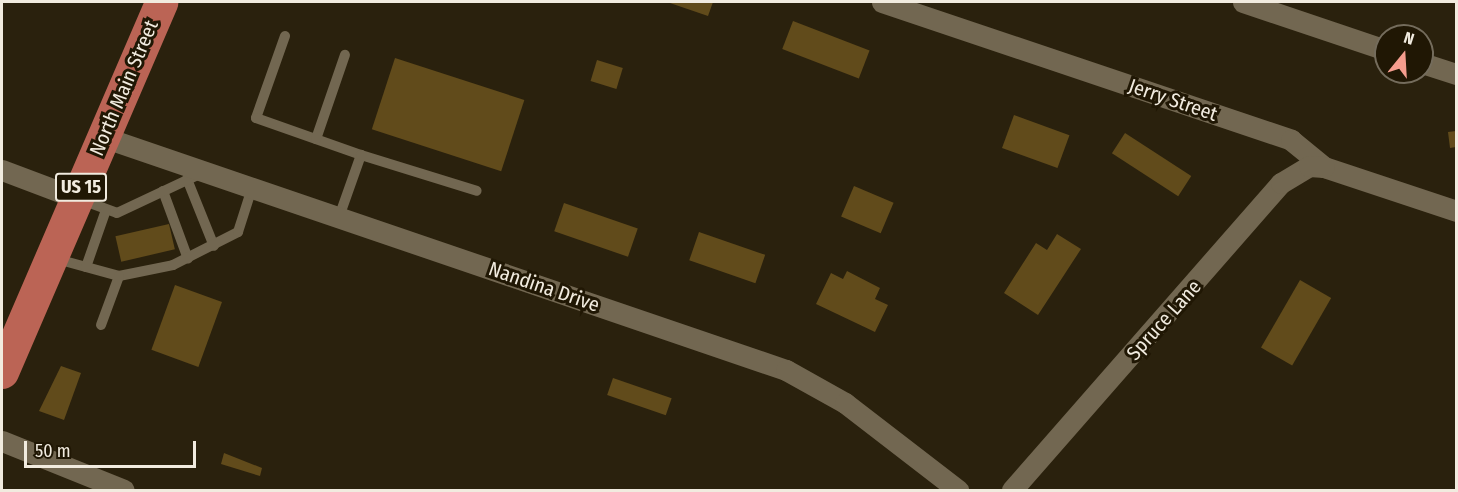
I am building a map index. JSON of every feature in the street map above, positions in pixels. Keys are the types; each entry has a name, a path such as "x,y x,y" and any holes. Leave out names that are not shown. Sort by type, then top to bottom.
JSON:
{"main road":[{"name":"North Main Street","path":"2,372 161,2"}],"street":[{"name":"Jerry Street","path":"882,2 1291,140 1324,166 1456,211"},
{"path":"1243,2 1374,46"},
{"path":"1434,67 1456,75"},
{"name":"Nandina Drive","path":"103,137 195,176 252,188 786,370 845,403 958,490"},
{"name":"Spruce Lane","path":"1012,490 1281,183 1309,166 1324,166"},
{"path":"2,170 76,198"},
{"path":"2,441 124,490"}],"lane":[{"path":"285,36 256,118 361,155 477,191"},
{"path":"316,139 345,55"},
{"path":"339,218 361,155"},
{"path":"76,198 117,213 195,176 214,246"},
{"path":"51,258 119,276 146,274 188,259 238,232 252,188"},
{"path":"163,190 188,259"},
{"path":"86,267 106,210"},
{"path":"102,326 119,276"}],"building":[{"path":"667,2 713,2 708,16"},
{"path":"793,21 870,50 859,78 782,49"},
{"path":"395,58 524,100 501,171 372,129"},
{"path":"597,60 623,68 616,89 591,81"},
{"path":"1014,115 1069,135 1057,168 1002,148"},
{"path":"1456,131 1456,147 1450,148 1448,132"},
{"path":"1125,133 1191,176 1178,196 1112,153"},
{"path":"854,186 894,203 881,233 841,216"},
{"path":"564,203 638,228 628,257 554,231"},
{"path":"169,224 175,249 121,262 115,236"},
{"path":"699,232 765,255 755,283 689,260"},
{"path":"1057,234 1081,249 1038,315 1004,293 1036,243 1047,250"},
{"path":"847,271 880,288 875,299 888,305 875,332 816,304 831,273 843,279"},
{"path":"1300,280 1331,298 1292,366 1261,348"},
{"path":"175,285 222,302 198,367 151,350"},
{"path":"61,366 81,373 64,420 39,411"},
{"path":"613,378 672,398 666,415 607,395"},
{"path":"224,453 262,468 260,476 221,464"}]}
